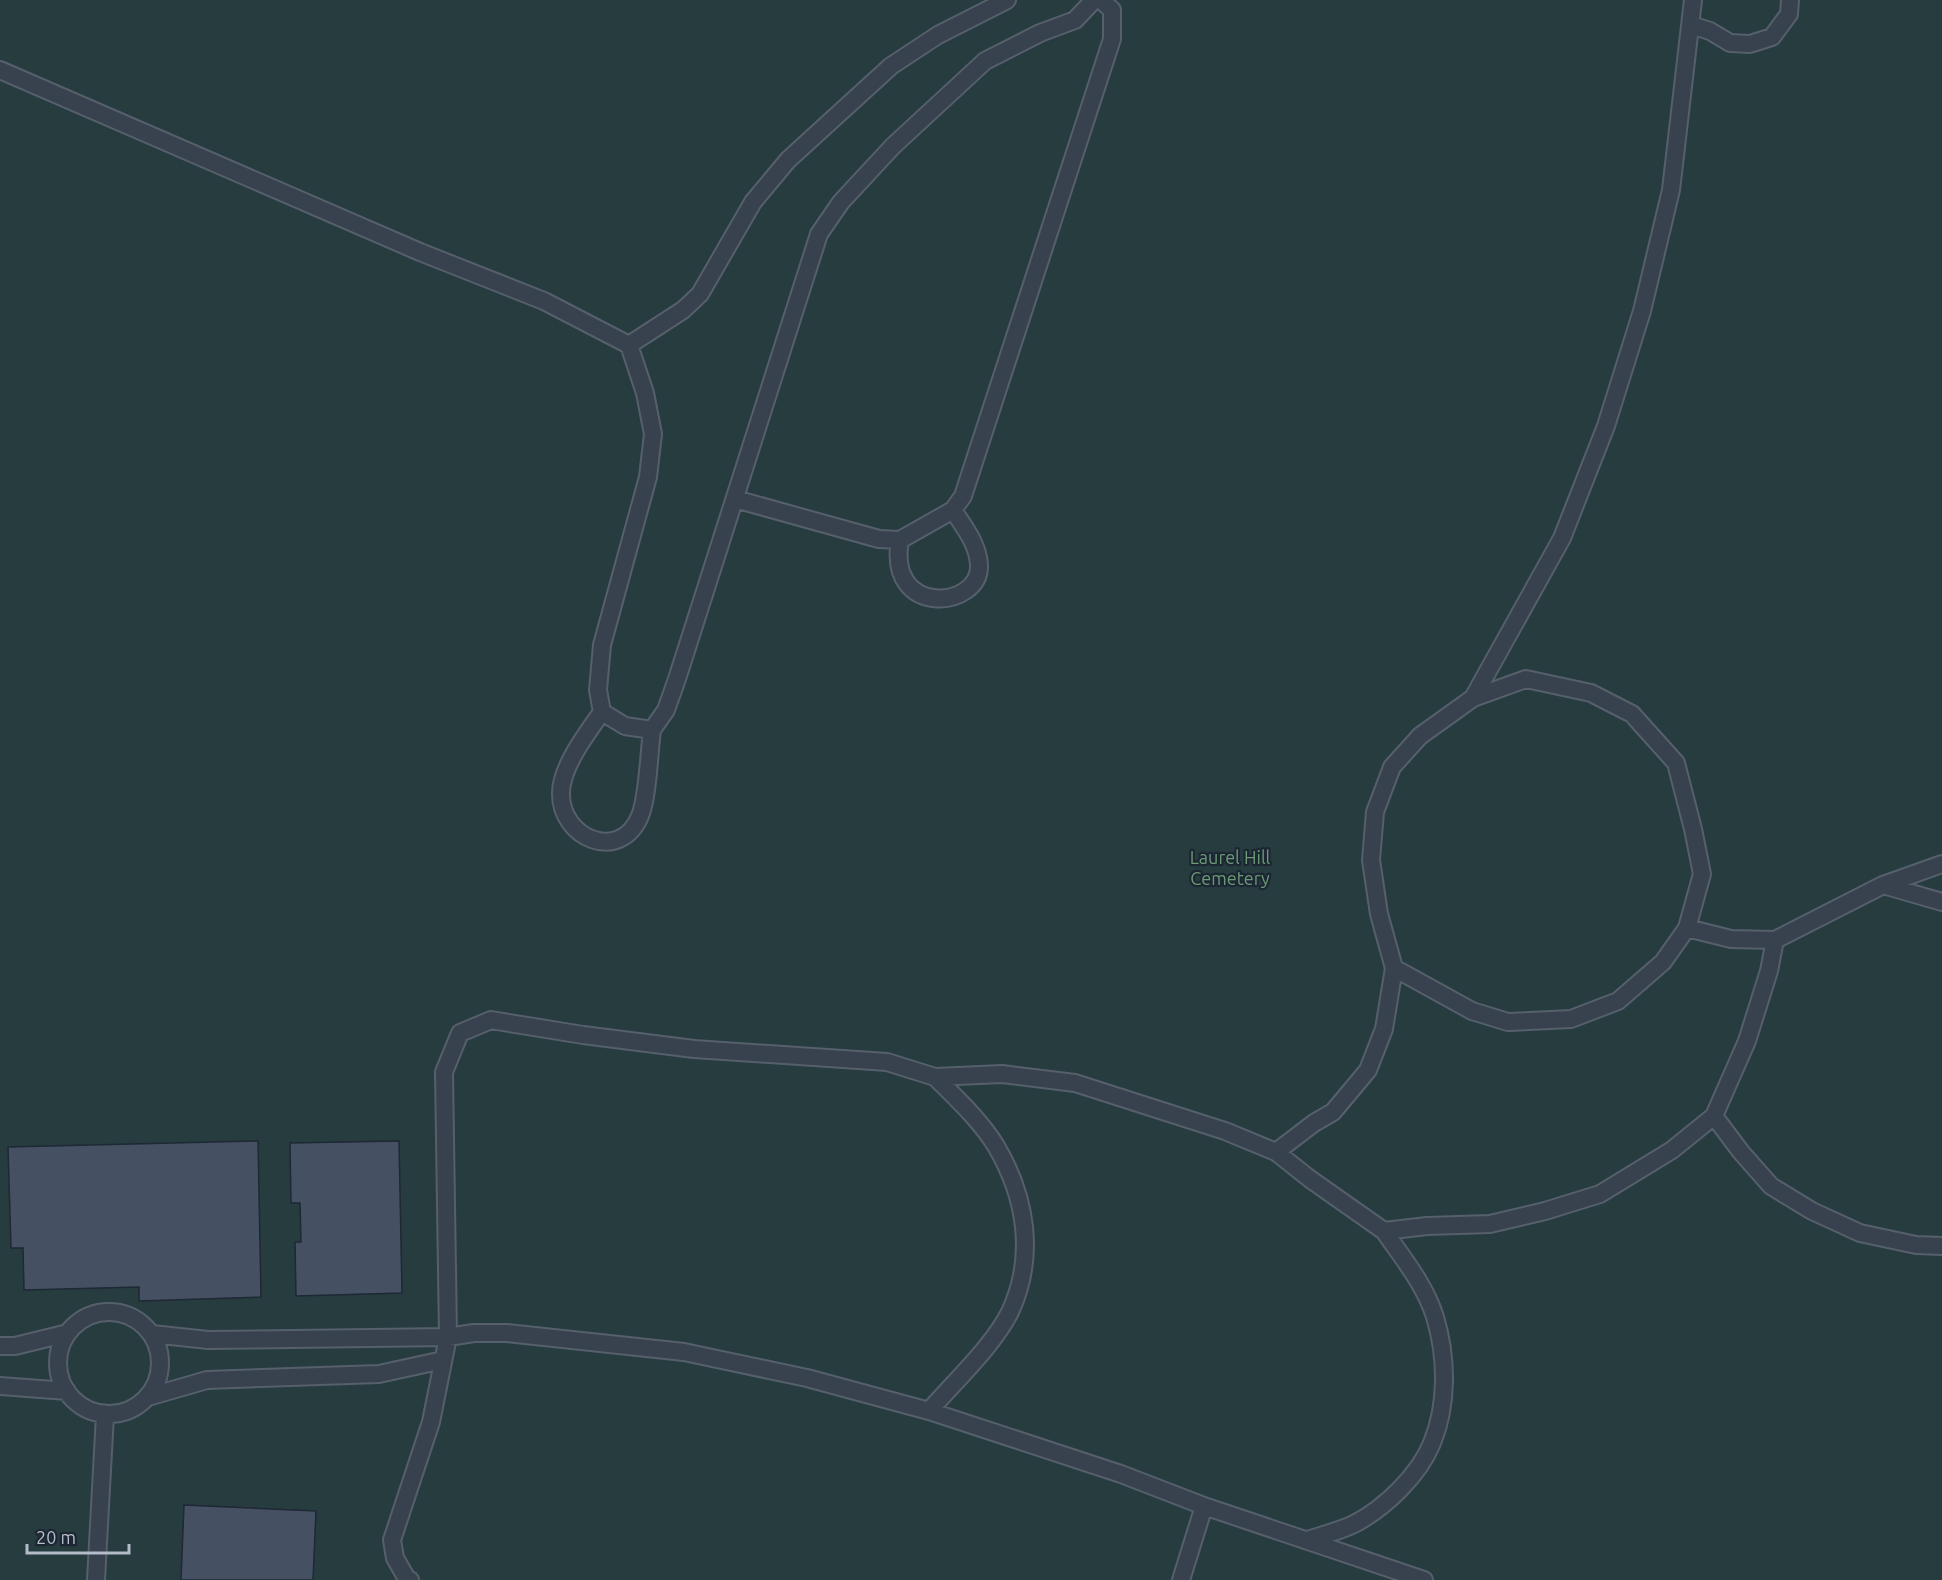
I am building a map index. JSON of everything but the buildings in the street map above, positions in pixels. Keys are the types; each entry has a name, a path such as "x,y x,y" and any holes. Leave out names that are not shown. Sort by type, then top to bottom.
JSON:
{"lane":[{"path":"629,345 683,310 700,294 753,202 788,160 891,66 938,35 1007,0"},
{"path":"0,70 420,252 544,301 629,345 645,393 653,434 648,477 602,645 598,690 602,712 583,740 565,774 561,794 565,815 578,832 595,841 615,842 628,834 640,816 652,730 666,710 819,234 841,202 893,146 985,61 1040,33 1075,20 1094,0"},
{"path":"735,499 879,539 900,540 953,510 963,496 1112,39 1112,10 1101,0"},
{"path":"1473,698 1562,537 1606,426 1642,311 1671,190 1693,0"},
{"path":"1691,24 1730,43 1750,44 1772,37 1789,14 1790,0"},
{"path":"900,540 898,554 902,574 912,590 930,599 949,599 964,591 975,580 979,567 975,548 968,532 953,510"},
{"path":"1276,1152 1314,1123 1333,1112 1368,1070 1384,1029 1394,968 1379,914 1371,860 1375,812 1392,767 1420,736 1473,698 1526,679 1591,693 1632,714 1676,763 1702,874 1687,928 1663,962 1618,1001 1571,1018 1508,1022 1472,1011 1394,968"},
{"path":"602,712 625,726 652,730"},
{"path":"1687,928 1731,939 1775,940 1883,885 1942,864"},
{"path":"1883,885 1942,902"},
{"path":"1384,1231 1427,1226 1490,1224 1545,1211 1600,1194 1672,1150 1714,1116 1747,1041 1769,971 1775,940"},
{"path":"410,1580 407,1579 395,1558 392,1540 431,1422 448,1337 444,1072 460,1033 491,1020 583,1035 694,1049 887,1062 935,1077 1002,1074 1075,1083 1225,1131 1276,1152 1384,1231 1419,1283 1435,1316 1444,1361 1443,1401 1432,1443 1414,1473 1385,1504 1353,1524 1307,1540"},
{"path":"929,1411 992,1340 1009,1313 1023,1277 1026,1239 1017,1192 995,1145 970,1112 935,1077"},
{"path":"1714,1116 1771,1186 1812,1211 1860,1233 1916,1245 1942,1246"},
{"path":"110,1312 126,1314 140,1322 152,1334 159,1348 161,1365 157,1382 148,1397 134,1408 118,1414 105,1415 84,1408 67,1391 61,1381 58,1364 60,1348 68,1333 79,1321 94,1314 110,1312"},
{"path":"0,1346 15,1346 68,1333"},
{"path":"152,1334 208,1340 448,1337 474,1333 507,1333 684,1352 807,1378 929,1411 1120,1474 1204,1506 1424,1580"},
{"path":"148,1397 207,1380 379,1374 443,1360"},
{"path":"0,1386 67,1391"},
{"path":"96,1580 105,1415"},
{"path":"1181,1580 1204,1506"}],"green space":[{"name":"Laurel Hill Cemetery","path":"0,0 1942,0 1942,1580 0,1580"}]}
